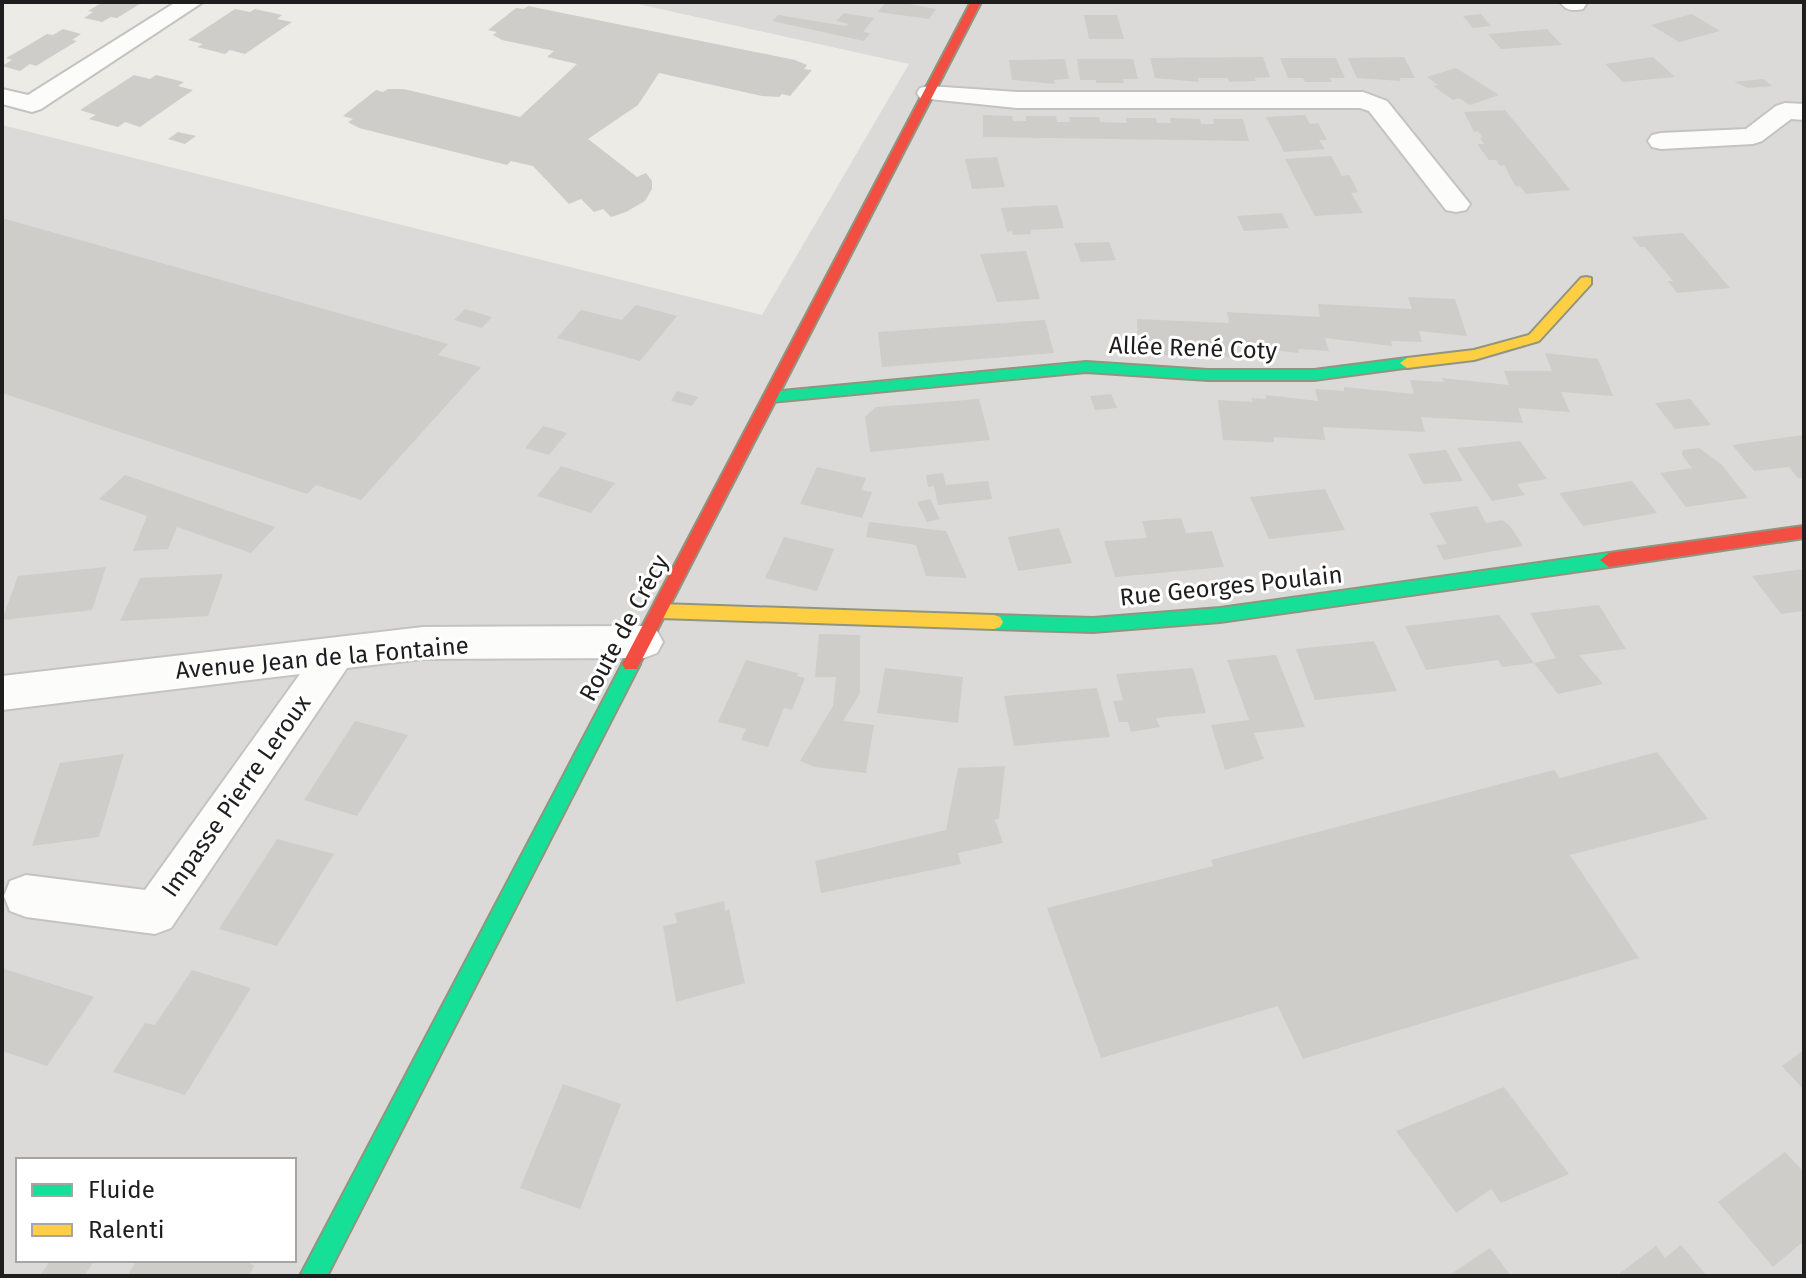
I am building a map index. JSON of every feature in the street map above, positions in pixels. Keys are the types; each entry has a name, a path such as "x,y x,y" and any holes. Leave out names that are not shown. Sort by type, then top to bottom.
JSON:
{"street":[{"path":"2,96 32,104 192,2"},
{"name":"Route de Crécy","path":"313,1276 976,2"},
{"path":"929,93 1017,100 1363,100 1378,106 1456,204"},
{"path":"1661,141 1753,136 1785,111 1804,112"},
{"name":"Allée René Coty","path":"771,397 1086,367 1208,375 1314,375 1474,355 1534,338 1586,281"},
{"name":"Rue Georges Poulain","path":"652,626 1093,625 1235,613 1804,532"},
{"name":"Avenue Jean de la Fontaine","path":"2,693 423,643 652,626"},
{"name":"Impasse Pierre Leroux","path":"26,896 155,913 337,652"}],"shaded area":[{"path":"629,2 1804,2 1804,1276 2,1276 2,125 762,315 909,64"}],"building":[{"path":"103,2 143,2 117,18 111,17 102,22 84,18 93,12 88,11"},
{"path":"886,2 936,9 929,19 878,12"},
{"path":"528,6 795,60 807,65 804,69 812,70 790,96 782,94 779,97 659,73 638,105 588,139 637,177 646,173 652,181 652,189 645,201 611,217 603,209 594,212 581,199 569,204 533,166 511,161 507,165 359,128 348,122 353,119 343,116 376,90 404,89 520,117 577,64 547,57 554,51 502,40 493,35 497,32 488,30 516,8"},
{"path":"235,9 250,12 255,9 282,15 277,19 292,22 245,54 230,50 225,54 197,47 203,44 188,40"},
{"path":"844,13 874,18 863,32 870,33 864,41 772,21 778,15 846,26 849,24 836,21"},
{"path":"1481,14 1491,26 1473,28 1463,16"},
{"path":"1692,14 1720,31 1679,42 1651,25"},
{"path":"1084,15 1117,15 1124,39 1089,39"},
{"path":"63,29 81,34 72,40 77,41 36,66 30,64 20,71 2,66 12,60 6,58 47,34 53,35"},
{"path":"1547,29 1562,45 1501,49 1488,34"},
{"path":"1263,57 1270,77 1229,82 1228,78 1198,78 1199,82 1155,78 1150,58"},
{"path":"1404,57 1415,78 1399,78 1401,81 1357,78 1348,58"},
{"path":"1653,57 1675,77 1623,82 1605,64"},
{"path":"1280,58 1336,58 1345,78 1330,78 1332,82 1305,82 1303,78 1288,78"},
{"path":"1065,59 1069,79 1054,80 1055,84 1012,80 1009,60"},
{"path":"1077,59 1133,59 1138,79 1123,79 1124,83 1080,80"},
{"path":"1456,68 1499,95 1470,105 1459,98 1453,100 1433,86 1438,85 1427,77"},
{"path":"134,75 150,79 156,75 184,82 178,86 193,90 140,127 125,122 118,127 89,119 96,115 80,110"},
{"path":"1763,79 1772,86 1748,88 1734,82"},
{"path":"1505,110 1570,190 1526,194 1520,186 1516,187 1504,165 1489,160 1477,144 1484,144 1480,138 1483,138 1478,131 1474,132 1464,112"},
{"path":"983,115 1012,116 1013,121 1026,121 1026,116 1056,116 1057,122 1070,122 1069,117 1099,117 1100,122 1127,123 1126,118 1156,118 1157,123 1171,123 1170,118 1200,119 1201,124 1214,124 1213,119 1243,119 1249,141 983,137"},
{"path":"1305,115 1310,124 1318,123 1327,140 1319,140 1325,149 1284,152 1266,117"},
{"path":"178,132 196,136 185,144 168,139"},
{"path":"1331,156 1342,176 1349,175 1358,192 1351,193 1363,213 1315,216 1285,159"},
{"path":"997,157 1005,187 972,189 965,159"},
{"path":"1057,205 1064,228 1031,230 1031,234 1013,235 1012,231 1007,232 1001,208"},
{"path":"1282,213 1289,228 1244,231 1237,216"},
{"path":"2,218 448,344 438,355 481,367 361,500 316,485 307,494 2,393"},
{"path":"1683,233 1730,288 1677,293 1668,281 1673,281 1645,247 1640,247 1632,237"},
{"path":"1109,242 1116,260 1081,262 1074,243"},
{"path":"1026,251 1040,299 997,302 980,254"},
{"path":"1408,297 1455,299 1467,336 1419,331 1422,342 1391,341 1392,346 1325,338 1329,351 1298,349 1299,353 1232,346 1235,357 1205,356 1205,359 1138,353 1137,319 1229,323 1227,312 1320,317 1318,304 1412,309"},
{"path":"636,305 677,316 640,361 557,338 581,310 622,320"},
{"path":"465,309 492,317 482,328 454,320"},
{"path":"1045,320 1054,353 882,367 878,332"},
{"path":"1545,353 1598,359 1613,396 1561,392 1570,412 1518,408 1523,423 1421,417 1425,432 1323,427 1325,440 1274,437 1274,442 1223,440 1218,400 1253,402 1251,398 1266,399 1266,395 1318,401 1315,389 1344,391 1344,387 1414,394 1410,380 1444,382 1442,378 1509,385 1504,371 1552,371"},
{"path":"677,391 698,397 692,406 671,401"},
{"path":"1111,394 1117,408 1095,410 1090,396"},
{"path":"979,399 990,440 870,452 865,417 876,407"},
{"path":"1690,399 1711,425 1675,429 1655,403"},
{"path":"543,426 567,433 549,455 525,448"},
{"path":"1804,435 1804,478 1798,478 1789,467 1754,471 1732,445"},
{"path":"1520,441 1547,479 1517,484 1525,495 1492,501 1457,448"},
{"path":"1699,448 1721,464 1748,498 1686,507 1660,473 1692,468 1682,455 1683,450"},
{"path":"1446,450 1463,481 1423,484 1408,454"},
{"path":"561,466 615,483 591,513 537,496"},
{"path":"817,467 866,478 861,490 872,492 862,518 800,504"},
{"path":"943,473 946,485 988,481 992,499 938,505 934,486 928,487 926,475"},
{"path":"125,475 275,527 251,553 177,527 168,549 133,551 147,516 99,499"},
{"path":"1632,481 1657,513 1583,526 1559,493"},
{"path":"1325,489 1345,530 1269,539 1250,497"},
{"path":"930,499 940,519 927,522 917,502"},
{"path":"1477,506 1486,523 1502,520 1510,526 1523,546 1444,560 1436,545 1447,544 1429,513"},
{"path":"1181,518 1186,533 1212,531 1224,567 1115,577 1104,541 1147,538 1142,521"},
{"path":"869,522 946,531 967,578 926,576 916,545 866,537"},
{"path":"1059,528 1072,563 1018,571 1008,537"},
{"path":"784,537 834,549 817,591 765,578"},
{"path":"106,567 92,610 2,620 18,576"},
{"path":"1804,569 1804,611 1781,614 1752,576"},
{"path":"223,574 208,616 120,621 140,578"},
{"path":"1599,605 1626,649 1579,655 1603,684 1558,694 1534,663 1556,658 1530,613"},
{"path":"1499,615 1534,663 1502,667 1498,660 1426,670 1405,626"},
{"path":"819,634 860,635 860,693 843,721 874,725 866,773 815,767 800,761 833,706 836,677 815,677"},
{"path":"1374,641 1397,691 1315,700 1296,649"},
{"path":"1276,655 1305,727 1254,733 1264,759 1225,770 1211,725 1249,720 1227,660"},
{"path":"746,660 798,673 797,676 805,678 792,710 784,708 768,747 741,740 746,729 718,722"},
{"path":"885,668 963,677 958,723 877,713"},
{"path":"1193,668 1206,713 1156,718 1160,727 1131,732 1128,722 1119,722 1113,701 1123,700 1116,674"},
{"path":"1097,688 1110,737 1014,746 1004,696"},
{"path":"355,721 408,735 357,816 304,800"},
{"path":"1657,752 1708,819 1570,855 1639,958 1303,1059 1278,1006 1101,1058 1047,908 1213,866 1211,860 1554,770 1560,778"},
{"path":"124,754 99,837 32,846 60,763"},
{"path":"1005,766 999,819 995,820 1003,843 958,853 961,864 821,893 815,861 946,830 958,768"},
{"path":"277,839 334,854 277,946 219,929"},
{"path":"724,901 725,911 729,909 745,983 676,1002 663,926 677,923 675,913"},
{"path":"4,969 94,997 47,1066 2,1051"},
{"path":"192,970 251,988 185,1095 113,1072 145,1023 155,1025"},
{"path":"1804,1050 1804,1090 1782,1066"},
{"path":"563,1084 621,1104 580,1209 520,1188"},
{"path":"1504,1087 1569,1174 1501,1203 1491,1189 1456,1213 1396,1131"},
{"path":"1785,1152 1804,1172 1804,1241 1773,1267 1718,1202"},
{"path":"1681,1245 1707,1276 1616,1276 1656,1246 1665,1258"},
{"path":"1490,1248 1511,1276 1448,1276"},
{"path":"50,1262 94,1262 84,1276 41,1274"},
{"path":"136,1262 248,1262 254,1266 249,1276 127,1276"}],"traffic: fast":[{"path":"771,397 1086,367 1208,375 1314,375 1407,363"},
{"path":"994,622 1093,625 1220,615 1609,560"},
{"path":"313,1276 631,664"}],"traffic: slow":[{"path":"1407,363 1474,355 1534,338 1586,281"},
{"path":"660,611 994,622"}],"traffic: jam":[{"path":"631,664 976,2"},
{"path":"1609,560 1804,532"}]}
